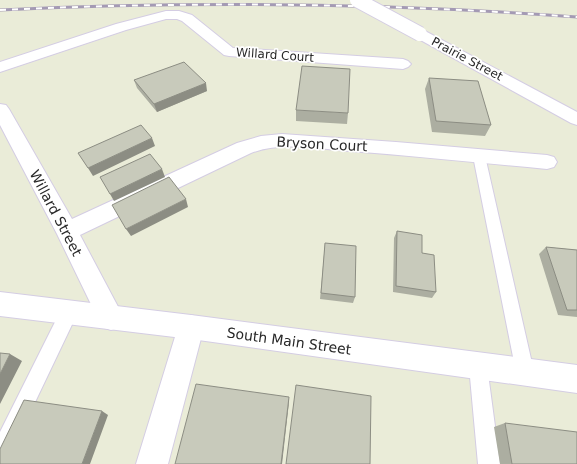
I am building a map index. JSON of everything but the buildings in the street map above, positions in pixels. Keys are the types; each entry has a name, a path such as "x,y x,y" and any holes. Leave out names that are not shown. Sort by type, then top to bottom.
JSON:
{"street":[{"name":"Prairie Street","path":"357,0 577,119"},
{"name":"Willard Court","path":"0,67 121,27 166,15 178,15 187,18 229,52 403,64"},
{"name":"Willard Street","path":"0,109 67,231 111,318"},
{"name":"Bryson Court","path":"67,231 244,148 261,142 282,140 396,148 547,162"},
{"name":"South Main Street","path":"0,304 577,379"},
{"path":"152,464 190,328"}],"lane":[{"path":"479,156 525,372"},
{"path":"0,454 69,312"},
{"path":"478,366 489,464"}],"railway":[{"path":"0,10 145,5 289,5 361,6 505,12 577,17"}]}
